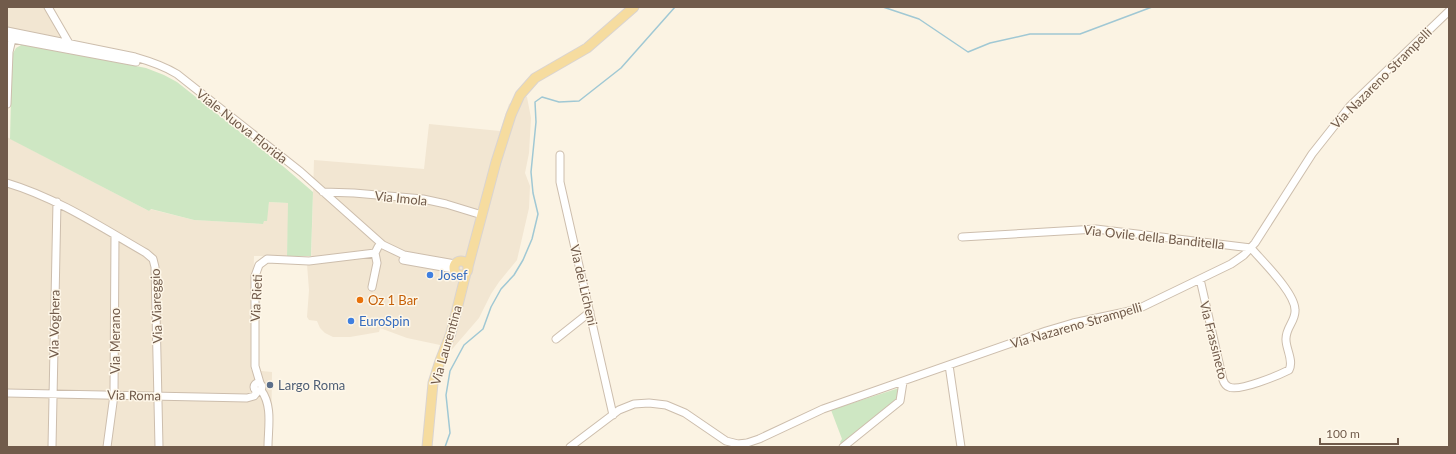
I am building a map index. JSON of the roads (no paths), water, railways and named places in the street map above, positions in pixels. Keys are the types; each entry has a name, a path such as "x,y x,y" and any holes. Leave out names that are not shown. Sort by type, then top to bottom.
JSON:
{"main road":[{"path":"460,268 479,224 512,111 521,93 535,78 583,51 600,38 634,7"},
{"name":"Via Laurentina","path":"427,447 433,383 451,333 461,290 460,268"}],"street":[{"path":"48,7 72,51"},
{"name":"Via Nazareno Strampelli","path":"570,447 623,409 634,404 649,402 661,404 688,414 724,440 741,444 759,439 823,409 1059,327 1139,308 1200,279 1234,262 1251,248 1262,234 1312,154 1337,121 1350,106 1449,10"},
{"name":"Viale Nuova Florida","path":"7,31 141,59 157,64 173,72 286,160 321,192 390,250 408,256 460,268"},
{"path":"7,104 10,38"},
{"name":"Viale Nuova Florida","path":"10,38 140,63 169,74 321,192 377,250 404,260 460,268"},
{"name":"Via dei Licheni","path":"560,155 560,180 613,415"},
{"name":"Via Viareggio","path":"7,183 31,191 56,202 146,253 152,258 154,262 159,447"},
{"name":"Via Imola","path":"321,192 354,193 423,199 482,214"},
{"name":"Via Voghera","path":"52,447 56,202"},
{"name":"Via Ovile della Banditella","path":"962,237 1096,229 1251,248"},
{"name":"Via Merano","path":"107,447 114,395 115,235"},
{"name":"Via Frassineto","path":"1200,279 1225,385 1232,388 1252,384 1288,370 1291,365 1286,336 1288,328 1295,315 1294,304 1284,286 1251,248"},
{"path":"372,287 377,263 377,250"},
{"name":"Via Rieti","path":"268,447 269,405 266,397 259,388 254,366 256,274 260,264 269,259 309,261 377,250"},
{"path":"556,338 590,312"},
{"path":"949,365 961,447"},
{"path":"843,447 900,401 903,382"},
{"name":"Via Roma","path":"7,393 247,398 254,396 259,388"}],"waterway":[{"path":"445,447 450,433 446,395 450,371 464,345 483,329 491,307 501,289 514,275 523,260 532,239 538,214 533,193 531,172 536,122 535,102 542,97 559,102 579,101 621,68 675,7"},
{"path":"883,7 919,19 968,52 990,43 1030,34 1080,34 1152,7"}],"place":[{"name":"Josef","path":"430,275"},
{"name":"Oz 1 Bar","path":"360,300"},
{"name":"EuroSpin","path":"351,321"},
{"name":"Largo Roma","path":"270,385"}]}
